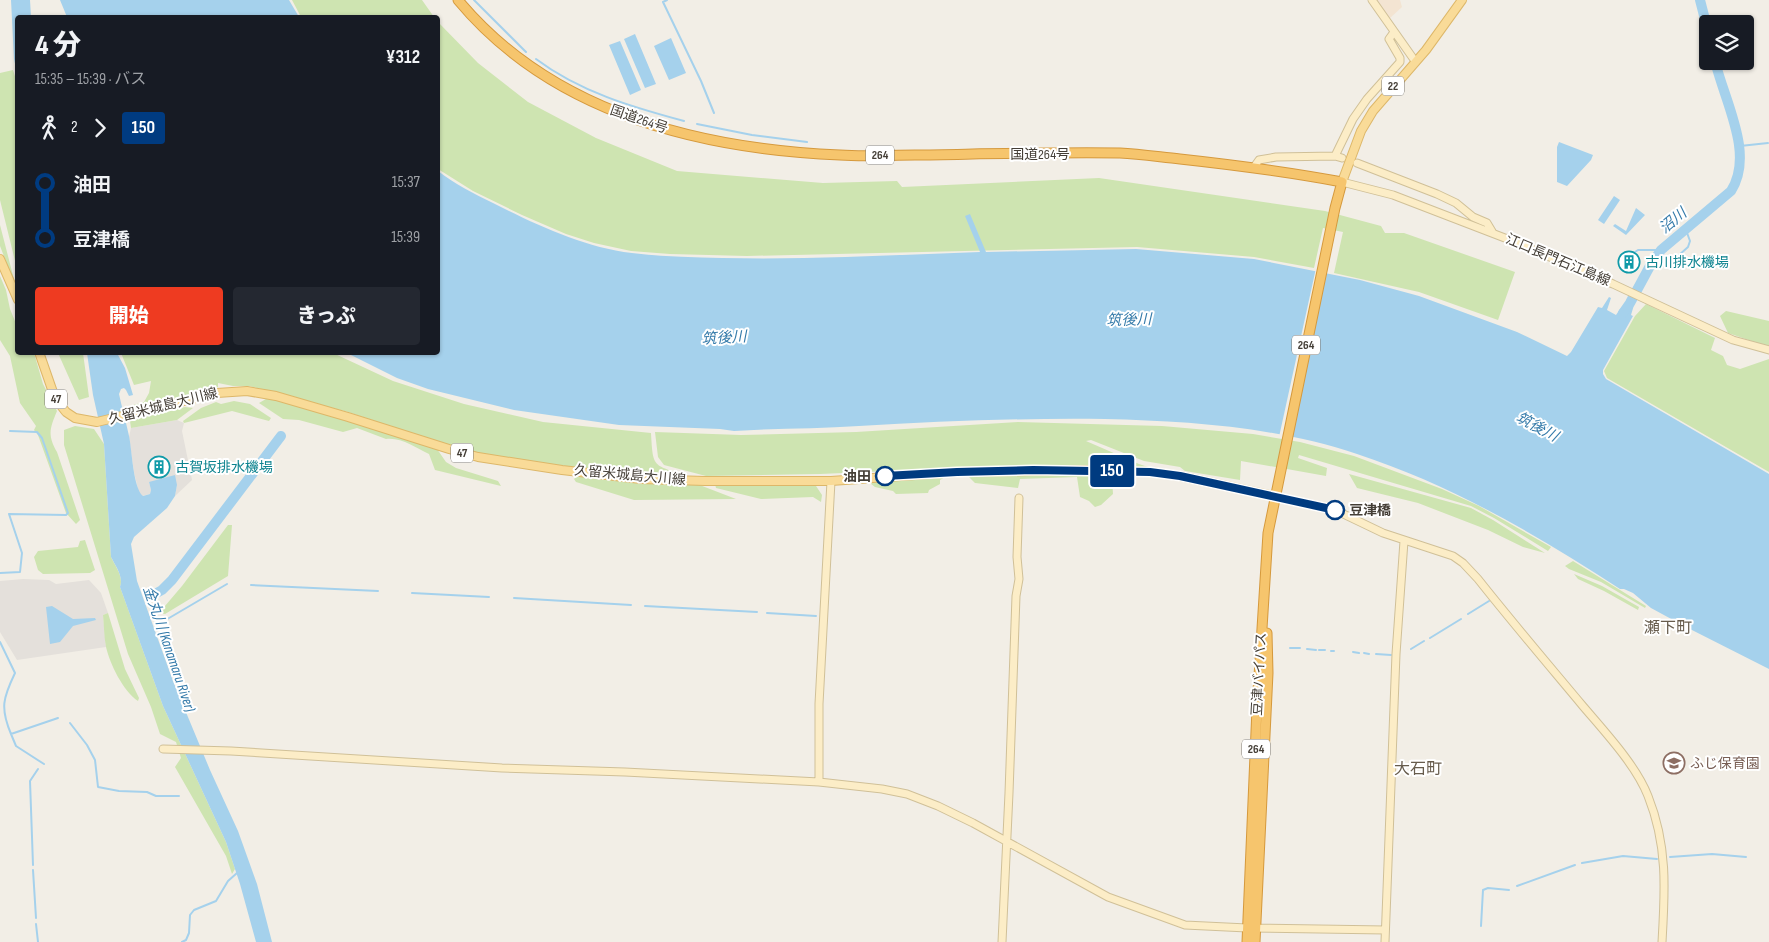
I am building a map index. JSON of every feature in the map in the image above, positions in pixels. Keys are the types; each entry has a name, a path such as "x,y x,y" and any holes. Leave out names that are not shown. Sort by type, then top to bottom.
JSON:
{"highway":[{"name":"国道264号","path":"458,0 503,46 543,76 625,117 687,135 770,150 841,156 1120,153 1254,167 1342,182"},
{"name":"264","path":"1274,496 1342,182"},
{"name":"豆津バイパス","path":"1247,942 1252,928 1265,556 1274,496"},
{"name":"豆津バイパス","path":"1252,928 1256,942"}],"main road":[{"name":"22","path":"1342,182 1362,131 1373,110 1426,50 1462,0"},
{"path":"0,260 15,293"},
{"name":"久留米城島大川線","path":"40,355 56,398 66,412 75,418 97,422 217,393 247,391 294,401 449,450 510,462 641,479 831,481 957,472 1033,470 1139,472 1180,476 1274,496"}],"street":[{"path":"1372,0 1415,61"},
{"path":"1254,167 1259,160 1276,156 1339,157 1358,112 1400,62 1400,58 1389,39 1394,32"},
{"path":"1357,163 1456,203 1473,217 1487,223 1493,233"},
{"name":"江口長門石江島線","path":"1342,182 1393,195 1493,233 1623,289 1733,340 1769,350"},
{"path":"818,782 819,704 831,481"},
{"path":"1274,496 1335,510 1383,534 1453,556 1463,563 1637,773 1648,796 1658,829 1664,860 1662,942"},
{"path":"1002,942 1016,596 1019,579 1017,557 1019,498"},
{"path":"1385,942 1396,654 1404,541"},
{"path":"163,749 502,768 818,782 882,789 907,794 938,806 1108,897 1185,925 1386,930"}],"shaded area":[{"path":"1376,0 1400,0 1402,7 1389,19"},
{"path":"177,420 184,423 182,431 192,480 175,496 177,485 149,482 150,494 142,496 139,493 134,472 129,437 131,428"},
{"path":"23,579 49,580 56,584 89,580 101,593 108,613 103,615 106,647 17,660 0,632 0,581"}],"green space":[{"path":"292,0 422,0 433,15 300,15"},
{"path":"440,24 478,63 528,102 596,138 677,171 823,183 897,181 902,187 1099,178 1325,211 1381,226 1385,233 1404,233 1515,272 1498,320 1419,292 1334,273 1343,232 1323,228 1314,268 1254,257 1137,247 747,256 670,254 631,251 594,243 566,234 473,191 440,170"},
{"path":"13,70 15,76 15,261 0,200 0,73"},
{"path":"0,225 15,284 0,246"},
{"path":"0,276 15,321 15,355 35,355 43,384 57,411 51,427 51,436 80,520 76,524 66,513 38,435 34,430 36,426 20,403 10,356 0,340"},
{"path":"1646,304 1715,338 1711,350 1723,356 1727,365 1740,369 1769,359 1769,472 1607,378 1604,371 1635,316"},
{"path":"1726,311 1769,321 1769,347 1728,333 1720,316"},
{"path":"59,355 83,355 89,397 79,400"},
{"path":"122,355 337,355 393,381 464,404 543,422 651,433 654,459 657,464 686,476 639,475 510,459 459,449 348,412 249,386 233,386 218,383 218,387 127,412 126,407 144,402 149,393 151,381 134,385"},
{"path":"266,399 275,399 437,449 446,462 456,468 498,481 501,486 435,470 429,454 403,441 386,439 357,428 343,432 299,420 283,419 259,403"},
{"path":"234,401 250,404 271,418 269,421 232,411 184,423 183,421 201,408 216,402 221,404"},
{"path":"185,407 193,408 177,420 131,428 130,421"},
{"path":"1018,422 1162,426 1253,434 1300,442 1354,456 1442,489 1479,506 1551,547 1548,551 1471,506 1299,455 1298,458 1327,468 1326,476 1241,461 1240,480 1185,471 1180,467 1144,461 1091,440 1086,441 1154,469 1004,466 820,474 706,476 664,465 658,457 655,432 741,435 856,432"},
{"path":"75,426 94,429 104,444 111,557 120,575 120,587 163,706 226,842 235,869 232,874 226,856 175,767 181,758 176,742 160,734 151,707 128,654 64,445 64,430"},
{"path":"1032,473 1127,474 1122,479 1112,479 1113,494 1101,505 1095,507 1089,501 1080,497 1077,477 1020,479 1018,488 975,483 969,477 970,475"},
{"path":"579,474 641,484 697,484 736,499 634,500 576,482 574,479"},
{"path":"1349,474 1471,508 1545,553 1523,547 1488,530 1418,503 1357,488"},
{"path":"947,476 940,480 940,484 929,490 928,493 896,494 893,491 875,487 866,480"},
{"path":"715,484 816,486 822,495 821,502 813,497 761,499 716,488"},
{"path":"228,525 232,525 228,576 165,614 159,613 182,586"},
{"path":"85,540 95,570 90,573 43,574 38,570 34,557 38,551 78,547 80,541"},
{"path":"1573,561 1646,606 1645,608 1601,582 1565,566"},
{"path":"1574,574 1602,586 1639,607 1638,610 1578,579"},
{"path":"108,613 125,669 139,698 138,701 132,697 122,684 108,654 103,615"}],"water":[{"path":"11,0 30,0 31,15 15,15 15,64"},
{"path":"60,0 289,0 298,15 66,15"},
{"path":"635,34 656,84 645,88 624,39"},
{"path":"671,38 686,73 669,80 654,46"},
{"path":"620,41 641,90 630,95 609,45"},
{"path":"1559,142 1593,155 1591,160 1567,186 1557,182 1557,147"},
{"name":"筑後川","path":"440,172 479,196 526,219 578,240 614,250 677,257 722,258 851,257 980,252 965,216 970,214 986,252 1136,249 1254,259 1360,280 1419,296 1517,332 1567,356 1598,307 1602,308 1609,297 1611,298 1607,310 1616,315 1627,302 1634,305 1631,315 1633,316 1603,370 1606,379 1769,474 1769,669 1651,608 1633,593 1620,589 1557,549 1460,496 1393,467 1357,454 1296,437 1201,424 1105,419 982,420 734,431 619,425 514,410 428,389 397,378 351,355 440,355"},
{"path":"1614,196 1620,200 1604,224 1598,220"},
{"path":"1636,208 1645,215 1626,235 1613,226 1615,224 1626,231"},
{"path":"87,355 118,355 125,368 133,395 129,396 124,388 121,389 119,394 129,436 135,477 140,492 143,496 150,494 149,482 175,475 177,485 175,496 167,508 134,537 131,544 137,581 173,681 238,831 257,884 272,942 256,942 226,842 163,706 120,587 120,575 111,557 104,444 93,395"},
{"path":"52,606 73,619 95,618 96,620 73,626 60,642 50,644 46,607"}],"pier":[{"path":"1316,268 1325,270 1289,439 1279,437"}],"waterway":[{"path":"474,0 526,52"},
{"path":"667,0 663,2 701,81 714,113"},
{"name":"沼川","path":"1700,0 1704,15"},
{"path":"536,59 570,81 607,97 684,121"},
{"name":"沼川","path":"1623,313 1661,250 1731,191 1738,176 1740,161 1739,144 1717,70"},
{"path":"697,124 752,135 807,142"},
{"path":"1740,146 1768,143"},
{"path":"1678,256 1688,247 1690,241 1686,230"},
{"path":"1632,254 1638,250 1661,250"},
{"path":"0,573 20,572 22,553 9,514 66,515 68,513 42,438 37,432 10,431"},
{"name":"金丸川 (Kanamaru River)","path":"153,595 162,590 172,580 281,436"},
{"name":"金丸川 (Kanamaru River)","path":"164,621 227,584"},
{"path":"251,585 378,591"},
{"path":"412,593 489,597"},
{"path":"514,598 631,605"},
{"path":"1468,614 1489,601"},
{"path":"645,606 757,612"},
{"path":"767,613 816,616"},
{"path":"1430,638 1461,619"},
{"path":"1411,649 1424,641"},
{"path":"0,642 15,673 4,703 5,717 11,734 58,718"},
{"path":"1290,648 1300,648"},
{"path":"1307,649 1316,650"},
{"path":"1319,650 1325,650"},
{"path":"1353,652 1359,653"},
{"path":"1364,653 1369,654"},
{"path":"1376,654 1391,655"},
{"path":"70,723 87,745 95,760 98,787 119,791 147,792 156,796 179,796"},
{"path":"11,734 16,746 44,764"},
{"path":"33,865 30,781 38,769"},
{"path":"1670,857 1712,854 1746,857"},
{"path":"1582,863 1623,856 1657,859"},
{"path":"1517,886 1575,865"},
{"path":"33,870 36,918"},
{"path":"182,942 186,940 189,933 190,915 194,910 216,901 228,881 237,873"},
{"path":"1481,926 1483,890 1488,888 1509,890"},
{"path":"36,924 38,942"}],"bus line":[{"name":"150","path":"885,476 1033,470 1150,472 1180,476 1335,510"}],"place":[{"name":"古川排水機場","path":"1629,262"},
{"name":"古賀坂排水機場","path":"159,467"},
{"name":"油田","path":"885,476"},
{"name":"豆津橋","path":"1335,510"},
{"name":"ふじ保育園","path":"1674,763"}],"district":[{"name":"瀬下町","path":"1668,628"},
{"name":"大石町","path":"1418,769"}]}
